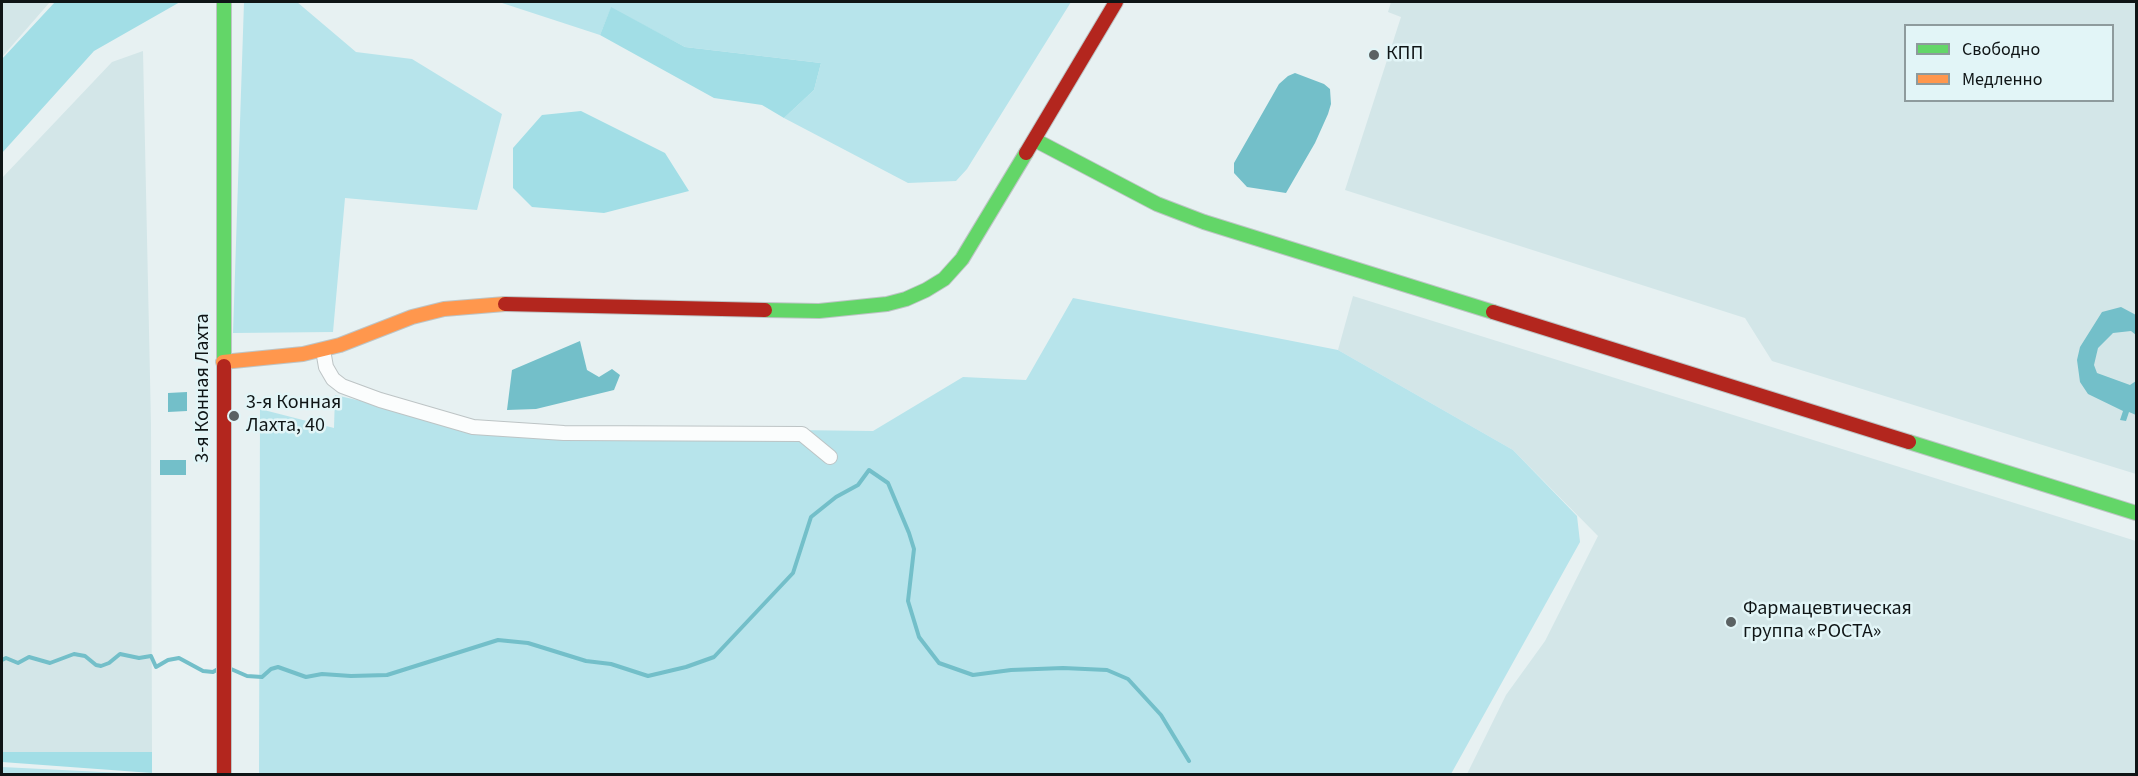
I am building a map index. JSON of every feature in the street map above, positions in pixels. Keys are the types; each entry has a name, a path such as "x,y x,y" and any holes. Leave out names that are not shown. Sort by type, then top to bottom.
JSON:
{"street":[{"name":"3-я Конная Лахта","path":"224,2 224,774"},
{"path":"223,362 323,350 412,317 444,309 490,304 819,311 887,304 906,299 944,279 962,259 1116,2"},
{"path":"1035,140 1157,204 1204,222 2136,513"},
{"path":"323,350 326,367 333,379 342,386 473,428 564,433 802,434 830,457"}],"shaded area":[{"path":"2,2 50,2 2,57"},
{"path":"55,2 180,2 94,51 2,153 2,59"},
{"path":"244,2 297,2 356,52 412,59 502,114 477,210 345,198 333,332 233,333"},
{"path":"499,2 1071,2 967,169 956,181 908,183 784,118 814,90 821,63 685,47 611,8 600,35"},
{"path":"1391,2 2136,2 2136,474 1772,361 1745,318 1345,190 1401,17 1388,12"},
{"path":"611,7 685,47 821,63 814,90 784,118 762,105 714,98 600,35"},
{"path":"143,51 151,424 152,752 2,752 2,178 112,62"},
{"path":"1295,73 1324,84 1330,89 1331,104 1328,114 1315,143 1286,193 1247,187 1234,173 1234,163 1279,84"},
{"path":"581,111 665,153 689,191 604,213 532,207 513,188 513,148 542,115"},
{"path":"1353,296 2136,541 2136,774 1467,774 1506,695 1545,641 1598,536 1513,450 1338,350"},
{"path":"1073,298 1338,350 1513,450 1577,516 1580,542 1451,774 259,774 260,409 334,428 335,395 471,426 873,431 963,377 1026,380"},
{"path":"2121,307 2136,315 2136,335 2131,331 2113,333 2098,348 2094,365 2097,373 2130,385 2136,381 2136,415 2129,412 2126,421 2120,420 2123,411 2088,394 2080,382 2077,360 2080,347 2102,312"},
{"path":"580,341 587,370 599,377 612,369 620,375 614,390 536,409 507,410 512,370"},
{"path":"187,392 187,411 168,412 168,393"},
{"path":"160,460 186,460 186,475 160,475"},
{"path":"2,752 152,752 152,773 2,762"},
{"path":"2,767 142,774 2,774"}],"waterway":[{"path":"231,669 247,676 262,677 271,669 278,667 306,677 322,674 387,675 498,640 528,643 586,661 611,664 648,676 686,667 714,657 793,573 811,517 836,497 858,485 869,470 888,483 909,533 914,549 908,601 919,637 939,663 973,675 1011,670 1063,668 1107,670 1128,679 1161,715 1189,761"},
{"path":"2,660 6,658 18,663 29,657 50,663 74,654 85,656 96,665 101,666 120,654 139,658 151,656 156,667 168,660 179,658 203,671 213,672 218,669"}],"traffic: fast":[{"path":"224,2 224,366"},
{"path":"1035,140 1157,204 1204,222 1493,312"},
{"path":"765,310 819,311 887,304 926,290 944,279 962,259 1026,153"},
{"path":"1909,442 2136,513"}],"traffic: slow":[{"path":"223,362 303,354 340,345 412,317 444,309 505,304"}],"traffic: jam":[{"path":"1026,153 1116,2"},
{"path":"505,304 765,310"},
{"path":"1493,312 1909,442"},
{"path":"224,366 224,774"}],"place":[{"name":"КПП","path":"1374,55"},
{"name":"3-я Конная Лахта, 40","path":"234,416"},
{"name":"Фармацевтическая группа «РОСТА»","path":"1731,622"}]}
